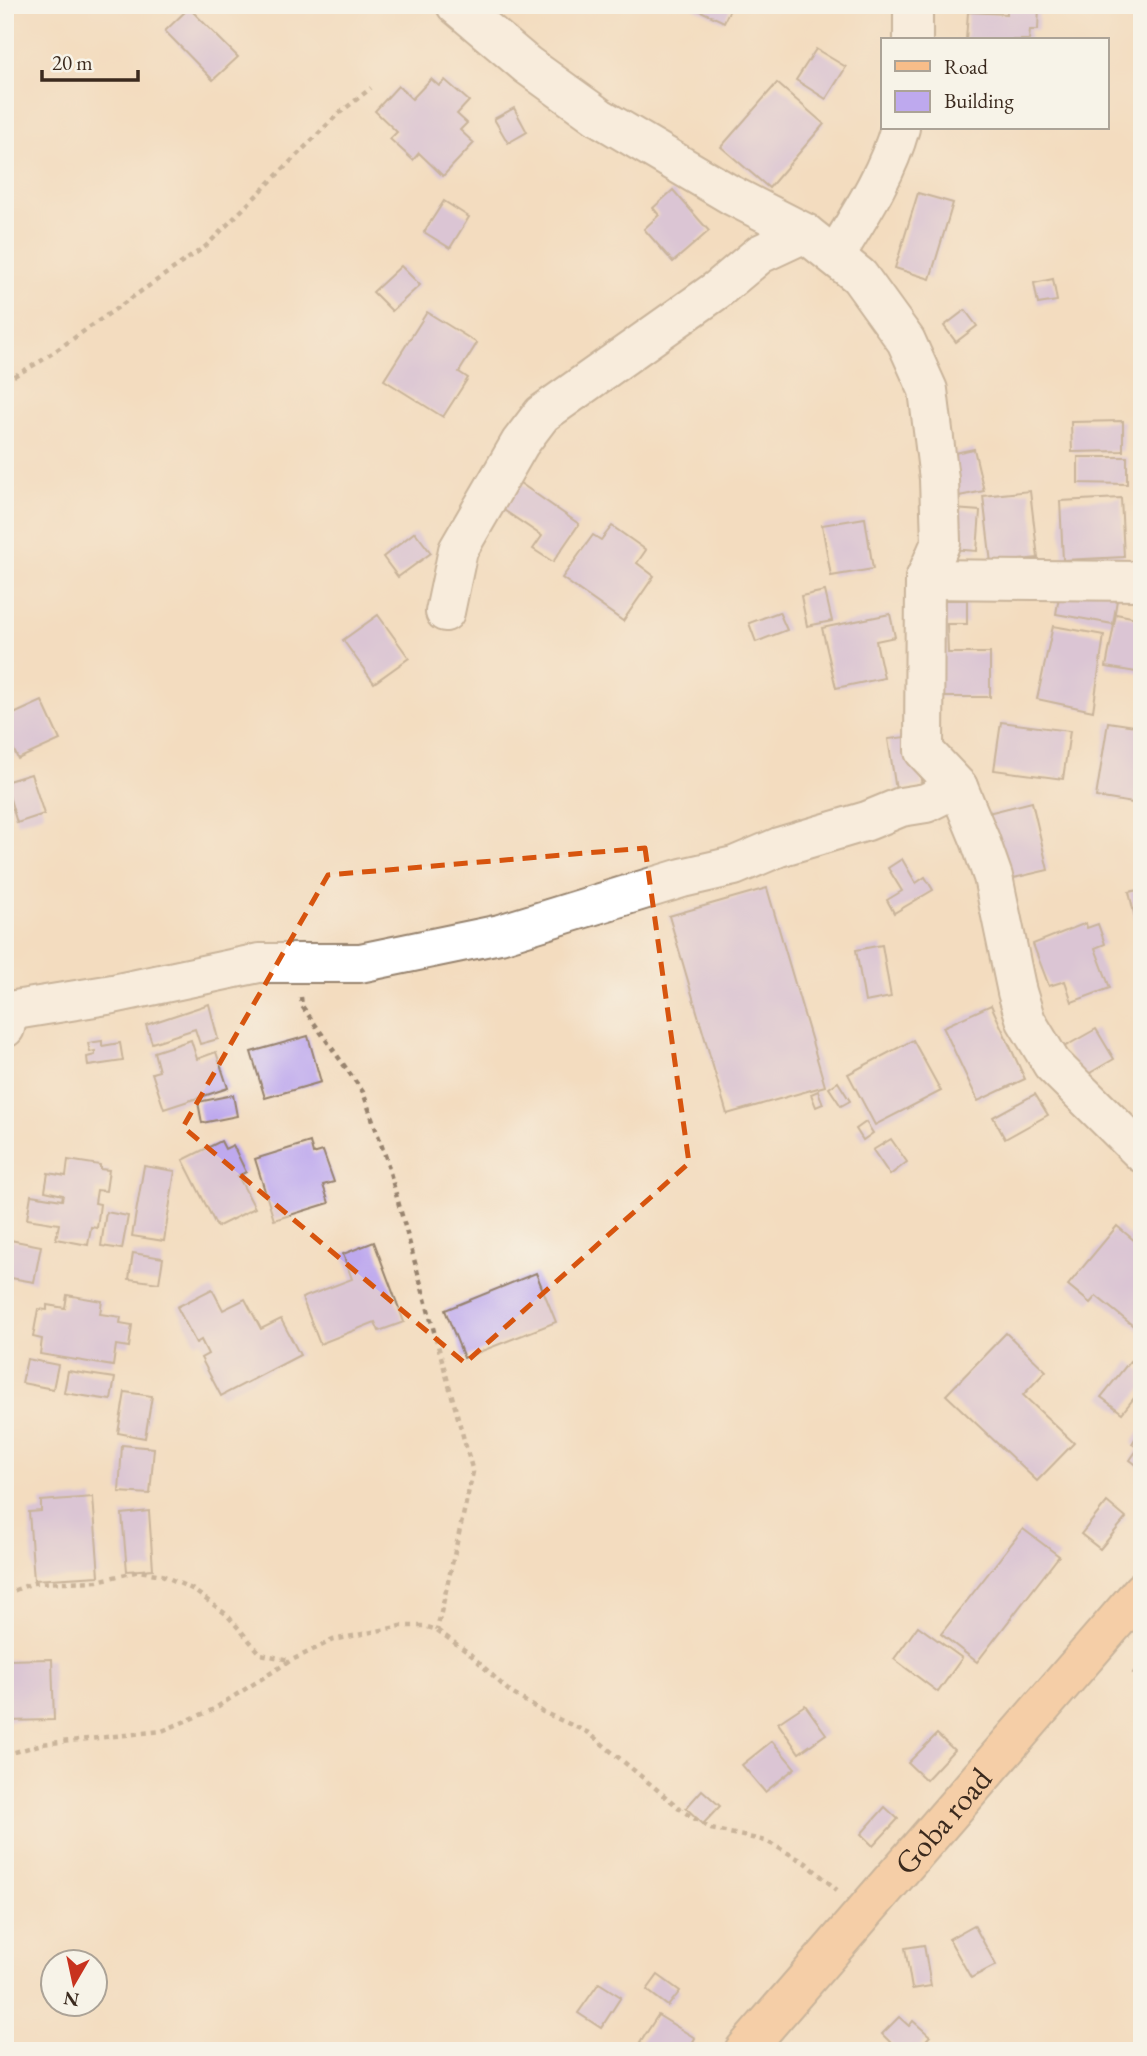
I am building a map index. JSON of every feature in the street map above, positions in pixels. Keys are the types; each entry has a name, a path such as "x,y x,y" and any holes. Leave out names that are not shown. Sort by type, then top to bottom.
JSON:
{"main road":[{"name":"Goba road","path":"744,2051 1142,1591"}],"street":[{"path":"456,5 527,65 599,117 731,195 806,233 859,276 906,341 928,390 939,479 942,542 925,579 923,751 958,787 993,877 1017,992 1026,1021 1052,1064 1142,1153"},
{"path":"913,5 913,38"},
{"path":"835,256 878,186 894,152 900,130"},
{"path":"445,612 458,550 520,443 542,414 717,290 760,254 806,233"},
{"path":"925,579 1142,581"},
{"path":"5,1028 9,1012 113,995 259,963 360,963 500,934 682,878 734,866 779,847 867,821 901,807 926,803 958,787"}],"path":[{"path":"5,381 41,361 206,246 337,116 371,88"},
{"path":"296,962 302,1006 363,1092 370,1111 386,1158 472,1472 438,1630"},
{"path":"5,1594 33,1583 97,1580 139,1571 162,1575 192,1589 226,1614 261,1654 290,1661"},
{"path":"5,1755 42,1744 162,1731 212,1710 290,1661 333,1640 401,1626 438,1630 510,1692 543,1712 589,1733 666,1797 711,1829 766,1842 806,1863 865,1913"}],"highlighted area":[{"path":"645,848 689,1163 465,1363 183,1127 328,875"}],"building":[{"path":"688,5 732,5 724,22"},
{"path":"1007,5 1039,6 1038,30 1030,30 1029,38 966,38 968,12 1007,14"},
{"path":"189,8 238,57 213,80 165,31"},
{"path":"816,49 846,67 826,99 796,80"},
{"path":"431,79 439,86 445,80 469,101 457,114 467,123 460,130 474,143 443,176 419,153 413,160 390,139 397,132 375,111 398,86 412,99"},
{"path":"777,83 824,124 769,188 721,147"},
{"path":"514,108 527,132 508,143 494,119"},
{"path":"673,190 709,231 673,262 644,229 659,215 653,208"},
{"path":"918,193 953,203 930,279 895,268"},
{"path":"444,201 469,217 450,248 424,232"},
{"path":"401,266 420,285 392,311 373,292"},
{"path":"1053,279 1057,301 1038,304 1034,283"},
{"path":"965,310 977,326 956,342 944,326"},
{"path":"427,312 477,343 459,372 468,378 443,417 384,380"},
{"path":"1123,421 1123,451 1072,452 1071,422"},
{"path":"974,449 984,491 959,496 950,454"},
{"path":"1078,457 1127,457 1127,484 1078,483"},
{"path":"510,476 579,524 553,562 533,549 542,536 492,502"},
{"path":"1030,491 1038,558 991,563 983,496"},
{"path":"1121,498 1124,557 1063,560 1060,501"},
{"path":"954,509 980,511 977,551 951,549"},
{"path":"865,518 873,569 831,576 822,525"},
{"path":"612,526 646,550 637,563 654,576 623,621 562,578 593,535 601,540"},
{"path":"415,532 431,553 398,577 383,557"},
{"path":"1061,585 1118,594 1113,624 1056,614"},
{"path":"825,591 832,621 807,626 801,596"},
{"path":"930,600 967,600 967,624 947,624 948,653 990,653 990,697 930,697"},
{"path":"779,612 787,630 756,642 749,623"},
{"path":"890,614 895,637 876,641 884,678 836,688 822,628"},
{"path":"1116,614 1142,619 1142,673 1106,667"},
{"path":"378,615 409,658 374,683 343,640"},
{"path":"1053,626 1104,635 1093,711 1037,699"},
{"path":"42,701 60,740 18,759 5,731 5,718"},
{"path":"1001,722 1070,731 1063,779 994,770"},
{"path":"1108,722 1142,727 1139,804 1096,797"},
{"path":"914,736 922,786 896,790 888,739"},
{"path":"31,774 44,814 17,823 5,782"},
{"path":"1032,802 1048,870 1005,880 988,813"},
{"path":"902,859 916,883 925,877 933,890 894,913 887,900 902,891 888,868"},
{"path":"767,888 825,1086 727,1114 669,916"},
{"path":"1142,889 1142,921 1136,922 1129,892"},
{"path":"1086,923 1087,928 1098,924 1105,944 1095,948 1110,988 1072,1002 1065,981 1049,986 1033,944"},
{"path":"882,945 891,997 865,1002 856,950"},
{"path":"209,1004 218,1039 200,1044 195,1029 152,1043 146,1025"},
{"path":"991,1005 1025,1079 978,1101 943,1027"},
{"path":"1096,1029 1114,1059 1083,1077 1064,1047"},
{"path":"308,1036 321,1082 265,1098 251,1052"},
{"path":"191,1040 197,1059 216,1052 228,1088 164,1109 152,1073 159,1071 154,1052"},
{"path":"913,1040 941,1091 875,1125 848,1074"},
{"path":"102,1041 102,1046 120,1043 123,1061 88,1066 87,1057 95,1055 95,1051 90,1052 88,1043"},
{"path":"838,1082 850,1101 841,1106 829,1088"},
{"path":"818,1091 823,1104 816,1107 811,1094"},
{"path":"1035,1094 1048,1115 1005,1139 993,1117"},
{"path":"233,1095 237,1116 202,1123 198,1102"},
{"path":"866,1122 873,1133 863,1140 856,1129"},
{"path":"891,1139 907,1162 890,1175 873,1150"},
{"path":"221,1141 225,1149 233,1145 246,1172 238,1176 255,1208 217,1227 183,1160"},
{"path":"310,1142 313,1154 323,1151 334,1182 323,1185 329,1203 274,1220 255,1159"},
{"path":"68,1160 100,1165 100,1169 109,1170 106,1191 97,1190 95,1203 100,1204 97,1228 91,1227 88,1245 56,1239 59,1224 27,1219 31,1195 62,1200 63,1195 45,1191 48,1173 66,1176"},
{"path":"144,1166 175,1171 164,1241 132,1236"},
{"path":"106,1212 128,1216 122,1249 101,1246"},
{"path":"1117,1226 1142,1247 1142,1333 1096,1296 1090,1303 1068,1285"},
{"path":"5,1239 41,1246 34,1282 5,1277"},
{"path":"374,1242 404,1322 379,1331 375,1322 320,1344 302,1298 352,1279 343,1254"},
{"path":"133,1253 163,1258 159,1283 129,1279"},
{"path":"536,1273 556,1322 464,1358 445,1310"},
{"path":"212,1289 223,1310 245,1299 261,1329 281,1319 300,1355 221,1396 201,1358 208,1354 201,1340 196,1343 177,1307"},
{"path":"67,1295 102,1301 100,1314 121,1317 120,1323 132,1325 129,1347 116,1345 113,1366 40,1354 42,1339 33,1337 38,1309 47,1310 47,1305 65,1308"},
{"path":"1006,1333 1046,1371 1023,1395 1074,1443 1037,1481 946,1395"},
{"path":"27,1359 58,1365 53,1389 22,1383"},
{"path":"1130,1361 1142,1371 1142,1388 1122,1413 1101,1397"},
{"path":"68,1371 115,1378 111,1400 64,1393"},
{"path":"125,1392 152,1396 145,1438 118,1433"},
{"path":"1142,1427 1142,1450 1132,1444"},
{"path":"122,1445 154,1448 150,1494 119,1492"},
{"path":"1137,1450 1142,1453 1142,1469 1130,1460"},
{"path":"93,1497 99,1576 34,1580 29,1512 41,1511 41,1501"},
{"path":"1107,1502 1126,1518 1100,1549 1081,1534"},
{"path":"149,1511 153,1569 127,1571 122,1514"},
{"path":"1023,1529 1059,1556 977,1662 941,1634"},
{"path":"918,1626 962,1658 938,1692 894,1659"},
{"path":"52,1659 54,1720 5,1721 5,1660"},
{"path":"1142,1660 1142,1678 1133,1673"},
{"path":"805,1705 826,1734 799,1753 778,1723"},
{"path":"937,1734 954,1750 926,1780 908,1763"},
{"path":"772,1741 795,1768 765,1792 742,1765"},
{"path":"702,1790 720,1806 703,1824 686,1808"},
{"path":"885,1807 898,1819 873,1846 861,1834"},
{"path":"974,1925 996,1965 971,1978 949,1939"},
{"path":"924,1945 931,1986 912,1989 905,1948"},
{"path":"658,1975 680,1991 668,2006 647,1990"},
{"path":"599,1983 621,1997 601,2028 578,2013"},
{"path":"658,2015 695,2038 688,2051 653,2051 640,2043"},
{"path":"899,2017 909,2026 913,2021 930,2036 916,2051 893,2051 890,2048 893,2045 882,2034"}]}
